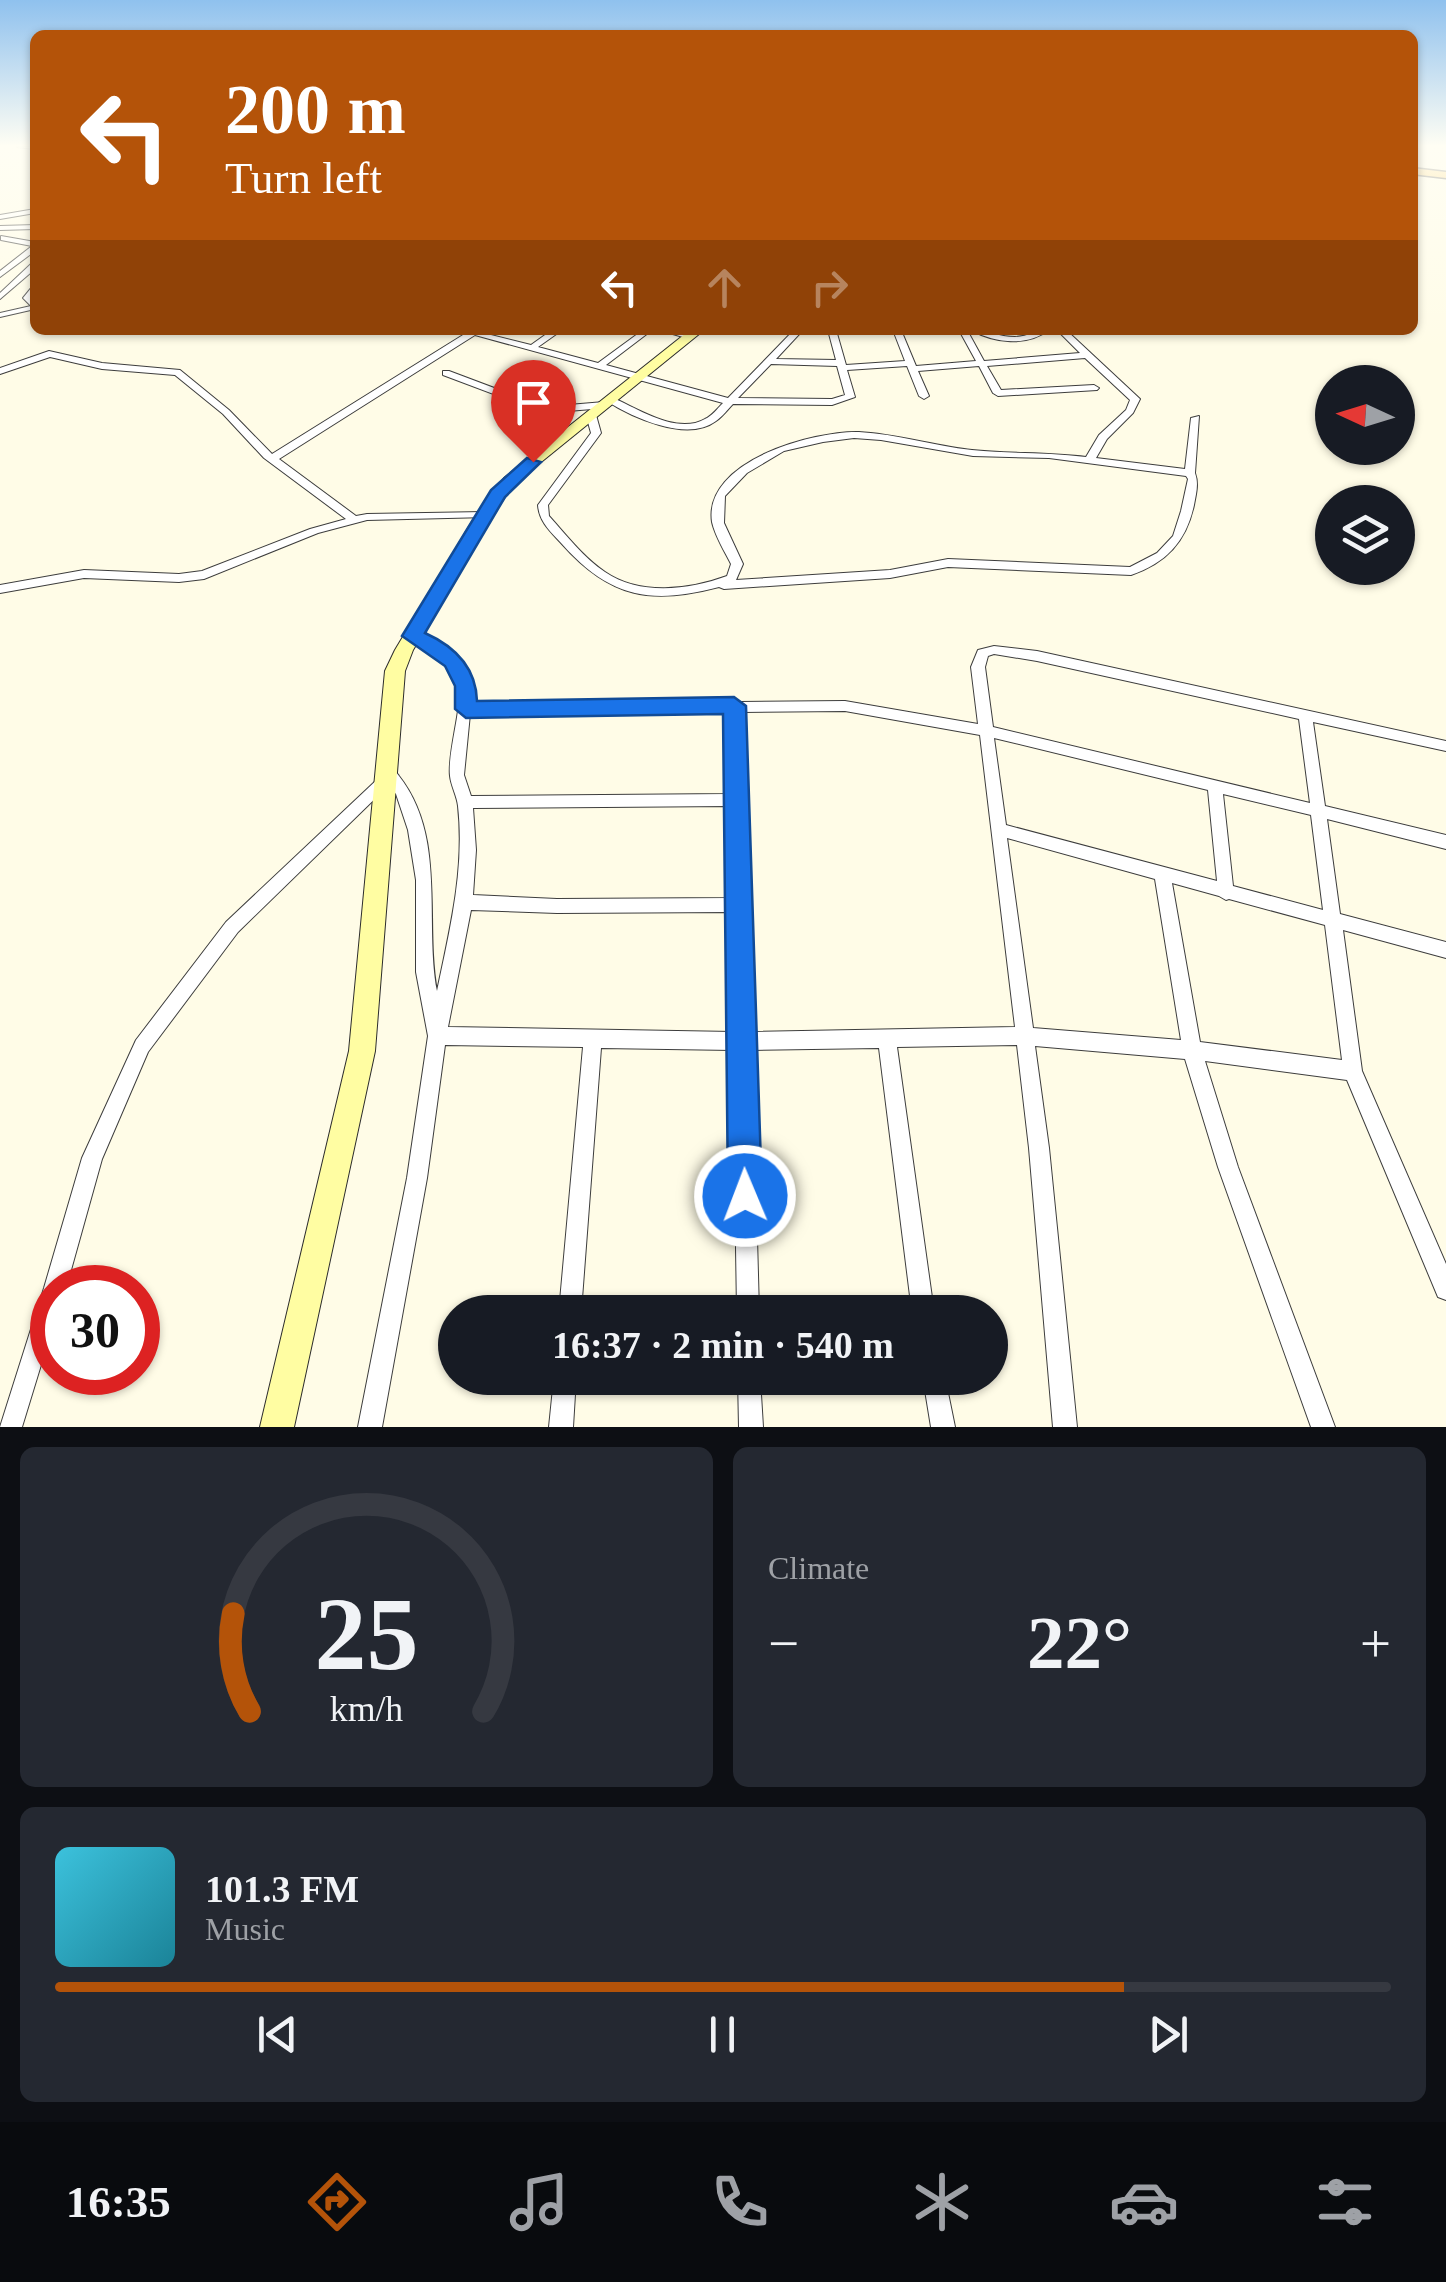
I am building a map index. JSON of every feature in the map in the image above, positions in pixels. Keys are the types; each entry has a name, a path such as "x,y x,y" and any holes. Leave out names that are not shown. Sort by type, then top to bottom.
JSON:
{"main road":[{"path":"277,1427 362,1052 396,672 412,636 484,515 509,481 691,335"}],"street":[{"path":"0,228 30,227"},
{"path":"19,228 4,238 30,245"},
{"path":"3,271 30,250"},
{"path":"3,271 30,268"},
{"path":"0,297 30,271"},
{"path":"0,286 30,288"},
{"path":"0,315 30,307"},
{"path":"272,460 468,335"},
{"path":"499,335 726,401 850,397 834,335"},
{"path":"534,346 550,335"},
{"path":"601,365 641,335"},
{"path":"446,373 544,410 607,403 692,430 712,420 726,401 794,335"},
{"path":"899,335 924,396"},
{"path":"966,335 994,388 1007,394 1094,388"},
{"path":"993,335 1015,341 1036,335"},
{"path":"1066,335 1134,399 1134,407 1104,435 1090,460"},
{"path":"0,371 49,354 102,366 177,372 214,402 272,460 354,520"},
{"path":"767,361 843,366 982,365 1085,355"},
{"path":"591,416 596,433 543,505 544,517 598,574 615,584 692,591 762,580 890,574 948,563 1132,571 1154,563 1182,534 1193,479 1190,473 1196,418"},
{"path":"713,587 732,578 737,564 718,523 720,495 744,470 781,450 854,435 973,452 1090,460 1190,473"},
{"path":"0,589 84,574 179,578 204,575 354,520 392,514 484,515"},
{"path":"370,1427 464,902 468,850 466,802 457,775 466,686 454,662 438,647 412,636"},
{"path":"1066,1427 1039,1148 978,667 982,653 994,650 1446,746"},
{"path":"734,706 748,1295"},
{"path":"466,709 845,706 989,731 1446,842"},
{"path":"1306,718 1353,1072 1446,1289"},
{"path":"62,1265 92,1158 142,1046 232,927 385,775 403,792 416,830 424,880 426,972 437,1036"},
{"path":"1215,788 1226,893"},
{"path":"466,802 736,800"},
{"path":"1000,830 1446,950"},
{"path":"1162,876 1192,1050 1228,1167 1323,1427"},
{"path":"464,902 739,905"},
{"path":"437,1036 741,1041 1023,1036 1192,1050 1353,1072"},
{"path":"571,1295 593,1038"},
{"path":"887,1039 921,1295"},
{"path":"10,1427 30,1365"},
{"path":"561,1427 564,1395"},
{"path":"749,1395 750,1427"},
{"path":"937,1395 942,1427"}],"route":[{"path":"533,462 498,494 412,636 438,647 454,662 466,686 466,709 734,706 745,1196"}]}
